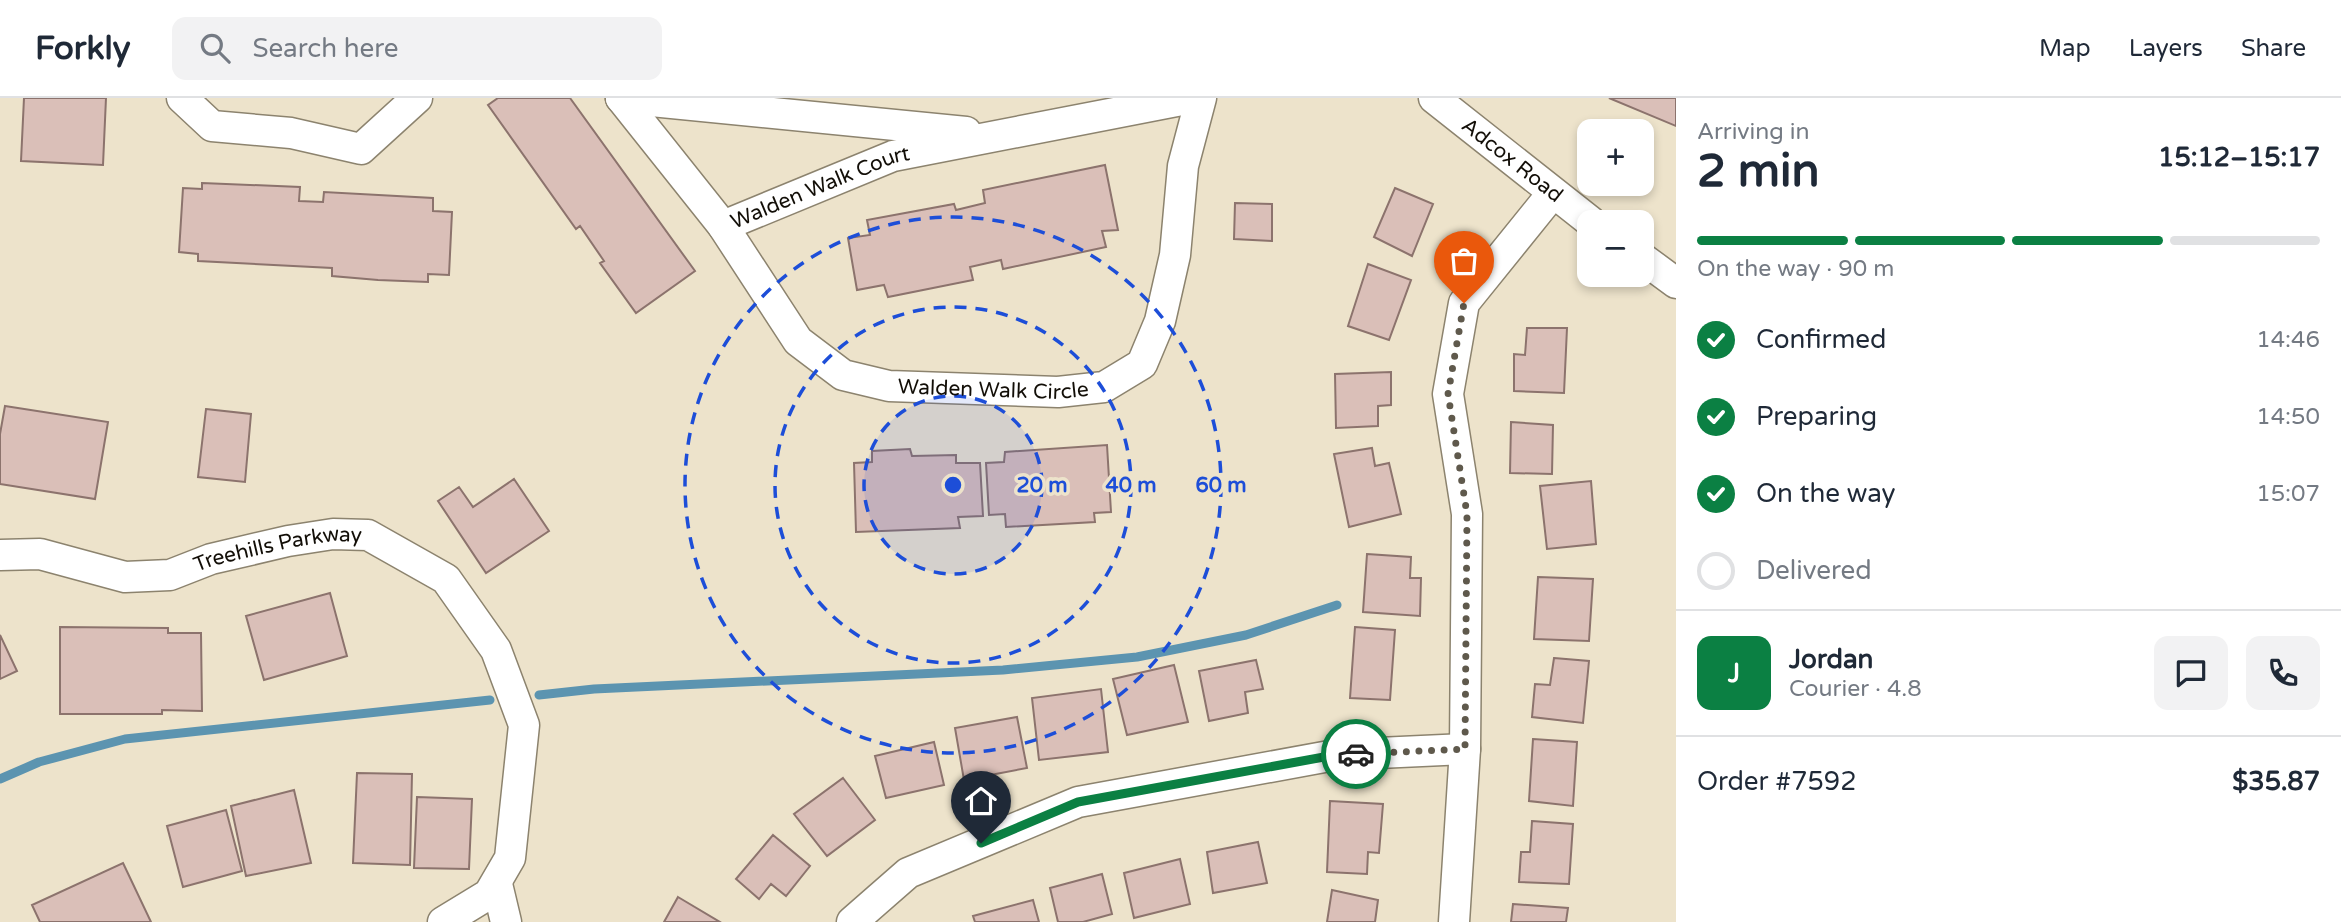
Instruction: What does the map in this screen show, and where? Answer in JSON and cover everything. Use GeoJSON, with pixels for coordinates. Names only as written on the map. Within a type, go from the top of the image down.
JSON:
{"type":"FeatureCollection","features":[{"type":"Feature","properties":{"kind":"street"},"geometry":{"type":"LineString","coordinates":[[182,98],[212,126],[291,133],[361,149],[417,98]]}},
{"type":"Feature","properties":{"kind":"street","name":"Walden Walk Court"},"geometry":{"type":"LineString","coordinates":[[621,98],[723,226],[894,156],[1192,98]]}},
{"type":"Feature","properties":{"kind":"street","name":"Walden Walk Court"},"geometry":{"type":"LineString","coordinates":[[621,98],[999,135]]}},
{"type":"Feature","properties":{"kind":"street","name":"Walden Walk Circle"},"geometry":{"type":"LineString","coordinates":[[723,226],[798,341],[843,375],[889,386],[1058,391],[1104,387],[1142,364],[1160,321],[1175,255],[1183,166],[1201,98]]}},
{"type":"Feature","properties":{"kind":"street","name":"Adcox Road"},"geometry":{"type":"LineString","coordinates":[[1434,98],[1577,212]]}},
{"type":"Feature","properties":{"kind":"street"},"geometry":{"type":"LineString","coordinates":[[1454,922],[1465,749],[1467,514],[1448,394],[1464,303],[1552,194]]}},
{"type":"Feature","properties":{"kind":"street"},"geometry":{"type":"LineString","coordinates":[[1654,267],[1676,283]]}},
{"type":"Feature","properties":{"kind":"street","name":"Treehills Parkway"},"geometry":{"type":"LineString","coordinates":[[0,555],[40,554],[125,577],[170,575],[211,559],[288,541],[333,534],[368,535],[446,579],[496,650],[524,725],[510,858],[489,894],[443,922]]}},
{"type":"Feature","properties":{"kind":"street"},"geometry":{"type":"LineString","coordinates":[[852,922],[908,873],[1078,802],[1335,755],[1465,749]]}},
{"type":"Feature","properties":{"kind":"street"},"geometry":{"type":"LineString","coordinates":[[497,884],[506,922]]}},
{"type":"Feature","properties":{"kind":"building"},"geometry":{"type":"Polygon","coordinates":[[[24,98],[106,98],[103,165],[21,161],[24,98]]]}},
{"type":"Feature","properties":{"kind":"building"},"geometry":{"type":"Polygon","coordinates":[[[498,98],[570,98],[695,271],[636,313],[600,263],[604,261],[580,226],[576,229],[488,105],[498,98]]]}},
{"type":"Feature","properties":{"kind":"building"},"geometry":{"type":"Polygon","coordinates":[[[1609,98],[1676,98],[1676,126],[1609,98]]]}},
{"type":"Feature","properties":{"kind":"building"},"geometry":{"type":"Polygon","coordinates":[[[1105,165],[1118,230],[1102,231],[1106,247],[1003,269],[1001,260],[970,267],[973,280],[888,297],[884,285],[857,290],[848,238],[870,235],[867,220],[954,204],[956,210],[985,203],[983,190],[1105,165]]]}},
{"type":"Feature","properties":{"kind":"building"},"geometry":{"type":"Polygon","coordinates":[[[202,183],[300,187],[299,201],[323,202],[324,192],[433,198],[433,211],[452,212],[449,275],[428,274],[428,282],[378,280],[332,276],[332,268],[198,261],[198,254],[179,252],[183,188],[202,189],[202,183]]]}},
{"type":"Feature","properties":{"kind":"building"},"geometry":{"type":"Polygon","coordinates":[[[1395,188],[1433,204],[1412,256],[1374,237],[1395,188]]]}},
{"type":"Feature","properties":{"kind":"building"},"geometry":{"type":"Polygon","coordinates":[[[1235,203],[1272,204],[1272,241],[1234,239],[1235,203]]]}},
{"type":"Feature","properties":{"kind":"building"},"geometry":{"type":"Polygon","coordinates":[[[1368,264],[1411,280],[1389,340],[1348,326],[1368,264]]]}},
{"type":"Feature","properties":{"kind":"building"},"geometry":{"type":"Polygon","coordinates":[[[1527,328],[1567,328],[1564,393],[1514,391],[1514,354],[1525,355],[1527,328]]]}},
{"type":"Feature","properties":{"kind":"building"},"geometry":{"type":"Polygon","coordinates":[[[1391,372],[1391,405],[1378,406],[1378,426],[1336,428],[1335,374],[1391,372]]]}},
{"type":"Feature","properties":{"kind":"building"},"geometry":{"type":"Polygon","coordinates":[[[5,406],[108,422],[95,499],[0,484],[0,434],[5,406]]]}},
{"type":"Feature","properties":{"kind":"building"},"geometry":{"type":"Polygon","coordinates":[[[206,409],[251,414],[245,482],[198,477],[206,409]]]}},
{"type":"Feature","properties":{"kind":"building"},"geometry":{"type":"Polygon","coordinates":[[[1511,422],[1553,425],[1552,474],[1510,473],[1511,422]]]}},
{"type":"Feature","properties":{"kind":"building"},"geometry":{"type":"Polygon","coordinates":[[[1107,445],[1111,512],[1094,513],[1095,522],[1006,527],[1005,514],[989,515],[986,463],[1004,462],[1005,452],[1107,445]]]}},
{"type":"Feature","properties":{"kind":"building"},"geometry":{"type":"Polygon","coordinates":[[[1372,448],[1375,466],[1389,463],[1401,514],[1349,527],[1334,454],[1372,448]]]}},
{"type":"Feature","properties":{"kind":"building"},"geometry":{"type":"Polygon","coordinates":[[[910,449],[912,456],[956,455],[956,463],[980,463],[983,516],[958,517],[960,528],[856,532],[854,463],[872,462],[872,451],[910,449]]]}},
{"type":"Feature","properties":{"kind":"building"},"geometry":{"type":"Polygon","coordinates":[[[514,479],[549,531],[486,573],[438,501],[459,487],[473,507],[514,479]]]}},
{"type":"Feature","properties":{"kind":"building"},"geometry":{"type":"Polygon","coordinates":[[[1591,481],[1596,544],[1547,549],[1540,486],[1591,481]]]}},
{"type":"Feature","properties":{"kind":"building"},"geometry":{"type":"Polygon","coordinates":[[[1367,554],[1411,557],[1410,578],[1421,578],[1420,616],[1363,612],[1367,554]]]}},
{"type":"Feature","properties":{"kind":"building"},"geometry":{"type":"Polygon","coordinates":[[[1538,577],[1593,579],[1589,641],[1534,639],[1538,577]]]}},
{"type":"Feature","properties":{"kind":"building"},"geometry":{"type":"Polygon","coordinates":[[[330,593],[347,656],[264,680],[246,616],[330,593]]]}},
{"type":"Feature","properties":{"kind":"building"},"geometry":{"type":"Polygon","coordinates":[[[60,627],[168,628],[168,633],[201,633],[202,711],[162,710],[162,714],[60,714],[60,627]]]}},
{"type":"Feature","properties":{"kind":"building"},"geometry":{"type":"Polygon","coordinates":[[[1355,627],[1395,630],[1390,700],[1350,698],[1355,627]]]}},
{"type":"Feature","properties":{"kind":"building"},"geometry":{"type":"Polygon","coordinates":[[[0,635],[17,671],[0,679],[0,635]]]}},
{"type":"Feature","properties":{"kind":"building"},"geometry":{"type":"Polygon","coordinates":[[[1554,658],[1589,661],[1583,723],[1532,717],[1535,684],[1550,685],[1554,658]]]}},
{"type":"Feature","properties":{"kind":"building"},"geometry":{"type":"Polygon","coordinates":[[[1256,660],[1263,689],[1245,692],[1248,713],[1209,721],[1199,671],[1256,660]]]}},
{"type":"Feature","properties":{"kind":"building"},"geometry":{"type":"Polygon","coordinates":[[[1174,665],[1188,722],[1127,735],[1113,679],[1174,665]]]}},
{"type":"Feature","properties":{"kind":"building"},"geometry":{"type":"Polygon","coordinates":[[[1101,689],[1108,752],[1039,760],[1032,698],[1101,689]]]}},
{"type":"Feature","properties":{"kind":"building"},"geometry":{"type":"Polygon","coordinates":[[[1017,717],[1027,768],[964,780],[955,728],[1017,717]]]}},
{"type":"Feature","properties":{"kind":"building"},"geometry":{"type":"Polygon","coordinates":[[[1533,739],[1577,742],[1573,806],[1529,801],[1533,739]]]}},
{"type":"Feature","properties":{"kind":"building"},"geometry":{"type":"Polygon","coordinates":[[[934,742],[944,785],[886,798],[875,756],[934,742]]]}},
{"type":"Feature","properties":{"kind":"building"},"geometry":{"type":"Polygon","coordinates":[[[357,773],[412,774],[410,865],[353,863],[357,773]]]}},
{"type":"Feature","properties":{"kind":"building"},"geometry":{"type":"Polygon","coordinates":[[[843,778],[875,820],[827,856],[794,814],[843,778]]]}},
{"type":"Feature","properties":{"kind":"building"},"geometry":{"type":"Polygon","coordinates":[[[294,790],[311,863],[246,876],[231,806],[294,790]]]}},
{"type":"Feature","properties":{"kind":"building"},"geometry":{"type":"Polygon","coordinates":[[[417,797],[472,799],[469,869],[414,868],[417,797]]]}},
{"type":"Feature","properties":{"kind":"building"},"geometry":{"type":"Polygon","coordinates":[[[1330,801],[1383,804],[1379,853],[1368,852],[1367,874],[1327,872],[1330,801]]]}},
{"type":"Feature","properties":{"kind":"building"},"geometry":{"type":"Polygon","coordinates":[[[226,810],[242,871],[183,887],[167,826],[226,810]]]}},
{"type":"Feature","properties":{"kind":"building"},"geometry":{"type":"Polygon","coordinates":[[[1532,821],[1573,824],[1569,884],[1519,882],[1521,852],[1530,852],[1532,821]]]}},
{"type":"Feature","properties":{"kind":"building"},"geometry":{"type":"Polygon","coordinates":[[[773,835],[810,866],[786,896],[771,884],[759,899],[736,879],[773,835]]]}},
{"type":"Feature","properties":{"kind":"building"},"geometry":{"type":"Polygon","coordinates":[[[1258,842],[1267,883],[1213,893],[1207,852],[1258,842]]]}},
{"type":"Feature","properties":{"kind":"building"},"geometry":{"type":"Polygon","coordinates":[[[1180,859],[1190,904],[1134,918],[1124,873],[1180,859]]]}},
{"type":"Feature","properties":{"kind":"building"},"geometry":{"type":"Polygon","coordinates":[[[123,863],[151,922],[40,922],[32,905],[123,863]]]}},
{"type":"Feature","properties":{"kind":"building"},"geometry":{"type":"Polygon","coordinates":[[[1102,874],[1112,914],[1083,922],[1058,922],[1050,888],[1102,874]]]}},
{"type":"Feature","properties":{"kind":"building"},"geometry":{"type":"Polygon","coordinates":[[[1332,890],[1378,900],[1375,922],[1327,922],[1332,890]]]}},
{"type":"Feature","properties":{"kind":"building"},"geometry":{"type":"Polygon","coordinates":[[[678,897],[720,922],[664,922],[678,897]]]}},
{"type":"Feature","properties":{"kind":"building"},"geometry":{"type":"Polygon","coordinates":[[[1033,900],[1039,922],[975,922],[973,916],[1033,900]]]}},
{"type":"Feature","properties":{"kind":"building"},"geometry":{"type":"Polygon","coordinates":[[[1513,904],[1568,908],[1566,922],[1511,922],[1513,904]]]}},
{"type":"Feature","properties":{"kind":"waterway"},"geometry":{"type":"LineString","coordinates":[[539,695],[594,689],[1003,670],[1137,657],[1246,635],[1337,605]]}},
{"type":"Feature","properties":{"kind":"waterway"},"geometry":{"type":"LineString","coordinates":[[0,779],[39,762],[125,739],[490,700]]}},
{"type":"Feature","properties":{"kind":"way so far"},"geometry":{"type":"LineString","coordinates":[[1356,754],[1465,749],[1467,514],[1448,394],[1464,303]]}},
{"type":"Feature","properties":{"kind":"route"},"geometry":{"type":"LineString","coordinates":[[981,843],[1078,802],[1335,755],[1356,754]]}}]}
